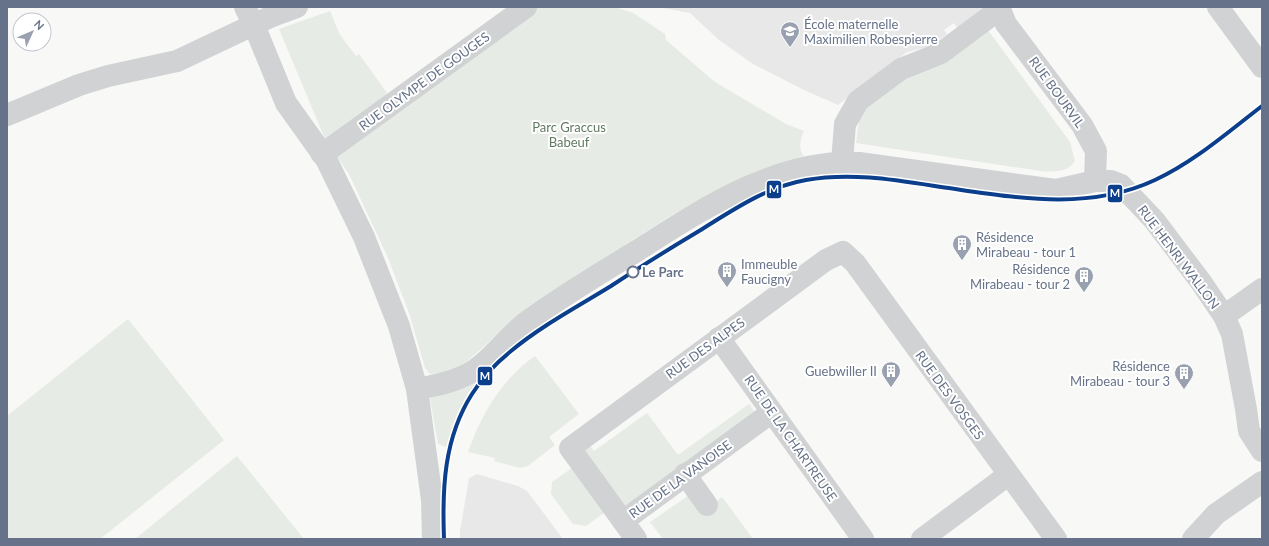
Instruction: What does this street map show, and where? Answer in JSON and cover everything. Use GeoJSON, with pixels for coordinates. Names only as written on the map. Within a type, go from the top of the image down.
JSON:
{"type":"FeatureCollection","features":[{"type":"Feature","properties":{"kind":"street"},"geometry":{"type":"LineString","coordinates":[[7,115],[108,76],[177,61],[250,16],[270,17],[297,7]]}},
{"type":"Feature","properties":{"kind":"street","name":"RUE OLYMPE DE GOUGES"},"geometry":{"type":"LineString","coordinates":[[321,153],[331,148],[526,7]]}},
{"type":"Feature","properties":{"kind":"street"},"geometry":{"type":"LineString","coordinates":[[1218,7],[1262,67]]}},
{"type":"Feature","properties":{"kind":"street"},"geometry":{"type":"LineString","coordinates":[[842,162],[845,124],[858,101],[901,70],[941,53],[999,8]]}},
{"type":"Feature","properties":{"kind":"street","name":"RUE BOURVIL"},"geometry":{"type":"LineString","coordinates":[[999,8],[1006,24],[1082,125],[1096,151],[1095,181]]}},
{"type":"Feature","properties":{"kind":"street"},"geometry":{"type":"LineString","coordinates":[[250,16],[286,103],[326,159],[364,236],[399,326],[417,389],[432,500],[433,539]]}},
{"type":"Feature","properties":{"kind":"street","name":"RUE HENRI WALLON"},"geometry":{"type":"LineString","coordinates":[[417,389],[441,385],[465,376],[483,363],[518,329],[552,304],[691,216],[747,187],[784,174],[817,165],[842,162],[859,163],[1056,190],[1095,181],[1111,181],[1121,185],[1158,226],[1202,282],[1224,316],[1232,334],[1249,431],[1262,451]]}},
{"type":"Feature","properties":{"kind":"street","name":"RUE DES ALPES"},"geometry":{"type":"LineString","coordinates":[[570,448],[826,260],[843,252]]}},
{"type":"Feature","properties":{"kind":"street","name":"RUE DES VOSGES"},"geometry":{"type":"LineString","coordinates":[[843,252],[855,263],[1056,539]]}},
{"type":"Feature","properties":{"kind":"street"},"geometry":{"type":"LineString","coordinates":[[1224,316],[1262,289]]}},
{"type":"Feature","properties":{"kind":"street","name":"RUE DE LA CHARTREUSE"},"geometry":{"type":"LineString","coordinates":[[719,338],[863,539]]}},
{"type":"Feature","properties":{"kind":"street","name":"RUE DE LA VANOISE"},"geometry":{"type":"LineString","coordinates":[[570,448],[623,521],[685,474],[772,412]]}},
{"type":"Feature","properties":{"kind":"street"},"geometry":{"type":"LineString","coordinates":[[685,474],[707,505]]}},
{"type":"Feature","properties":{"kind":"street"},"geometry":{"type":"LineString","coordinates":[[922,539],[1008,475]]}},
{"type":"Feature","properties":{"kind":"street"},"geometry":{"type":"LineString","coordinates":[[1193,539],[1216,514],[1262,482]]}},
{"type":"Feature","properties":{"kind":"street"},"geometry":{"type":"LineString","coordinates":[[623,521],[636,539]]}},
{"type":"Feature","properties":{"kind":"shaded area","name":"École maternelle Maximilien Robespierre"},"geometry":{"type":"Polygon","coordinates":[[[658,7],[985,7],[958,29],[954,23],[944,30],[947,34],[931,46],[907,52],[838,105],[804,90],[753,64],[719,40],[690,13],[658,7]]]}},
{"type":"Feature","properties":{"kind":"shaded area"},"geometry":{"type":"Polygon","coordinates":[[[477,474],[518,486],[527,491],[563,539],[460,539],[469,478],[477,474]]]}},
{"type":"Feature","properties":{"kind":"green space","name":"Parc Graccus Babeuf"},"geometry":{"type":"Polygon","coordinates":[[[533,7],[615,7],[633,13],[665,34],[666,40],[715,82],[786,124],[804,131],[800,144],[804,156],[785,162],[712,193],[672,215],[545,296],[511,322],[463,365],[455,369],[430,374],[425,368],[409,313],[388,258],[349,174],[335,154],[533,7]]]}},
{"type":"Feature","properties":{"kind":"green space"},"geometry":{"type":"Polygon","coordinates":[[[330,11],[340,35],[356,56],[359,54],[387,93],[385,95],[387,99],[325,139],[279,29],[330,11]]]}},
{"type":"Feature","properties":{"kind":"green space"},"geometry":{"type":"Polygon","coordinates":[[[988,30],[1070,142],[1075,161],[1072,165],[1059,171],[1040,171],[856,143],[859,119],[864,108],[907,76],[988,30]]]}},
{"type":"Feature","properties":{"kind":"green space"},"geometry":{"type":"Polygon","coordinates":[[[128,319],[224,440],[100,539],[7,539],[7,416],[128,319]]]}},
{"type":"Feature","properties":{"kind":"green space"},"geometry":{"type":"Polygon","coordinates":[[[535,356],[579,414],[549,437],[555,445],[528,466],[520,468],[494,461],[495,458],[468,452],[486,411],[494,398],[512,376],[535,356]]]}},
{"type":"Feature","properties":{"kind":"green space"},"geometry":{"type":"Polygon","coordinates":[[[483,375],[471,392],[462,409],[453,427],[446,447],[438,444],[430,399],[434,394],[483,375]]]}},
{"type":"Feature","properties":{"kind":"green space"},"geometry":{"type":"Polygon","coordinates":[[[749,404],[756,414],[626,506],[582,446],[587,442],[594,451],[647,413],[678,455],[749,404]]]}},
{"type":"Feature","properties":{"kind":"green space"},"geometry":{"type":"Polygon","coordinates":[[[237,456],[304,539],[135,539],[237,456]]]}},
{"type":"Feature","properties":{"kind":"green space"},"geometry":{"type":"Polygon","coordinates":[[[572,468],[604,513],[586,526],[573,524],[551,494],[552,482],[572,468]]]}},
{"type":"Feature","properties":{"kind":"green space"},"geometry":{"type":"Polygon","coordinates":[[[695,491],[707,508],[722,497],[753,539],[663,539],[650,522],[695,491]]]}},
{"type":"Feature","properties":{"kind":"transit line","name":"M"},"geometry":{"type":"LineString","coordinates":[[444,539],[443,520],[445,482],[450,446],[463,411],[480,382],[511,351],[547,325],[750,200],[791,183],[840,177],[874,178],[1022,198],[1076,199],[1103,196],[1129,190],[1169,173],[1197,156],[1262,106]]}},
{"type":"Feature","properties":{"kind":"place","name":"École maternelle Maximilien Robespierre"},"geometry":{"type":"Point","coordinates":[790,48]}},
{"type":"Feature","properties":{"kind":"place","name":"Résidence Mirabeau - tour 1"},"geometry":{"type":"Point","coordinates":[962,261]}},
{"type":"Feature","properties":{"kind":"place","name":"Le Parc"},"geometry":{"type":"Point","coordinates":[633,272]}},
{"type":"Feature","properties":{"kind":"place","name":"Immeuble Faucigny"},"geometry":{"type":"Point","coordinates":[727,288]}},
{"type":"Feature","properties":{"kind":"place","name":"Résidence Mirabeau - tour 2"},"geometry":{"type":"Point","coordinates":[1084,293]}},
{"type":"Feature","properties":{"kind":"place","name":"Guebwiller II"},"geometry":{"type":"Point","coordinates":[891,388]}},
{"type":"Feature","properties":{"kind":"place","name":"Résidence Mirabeau - tour 3"},"geometry":{"type":"Point","coordinates":[1184,390]}}]}
